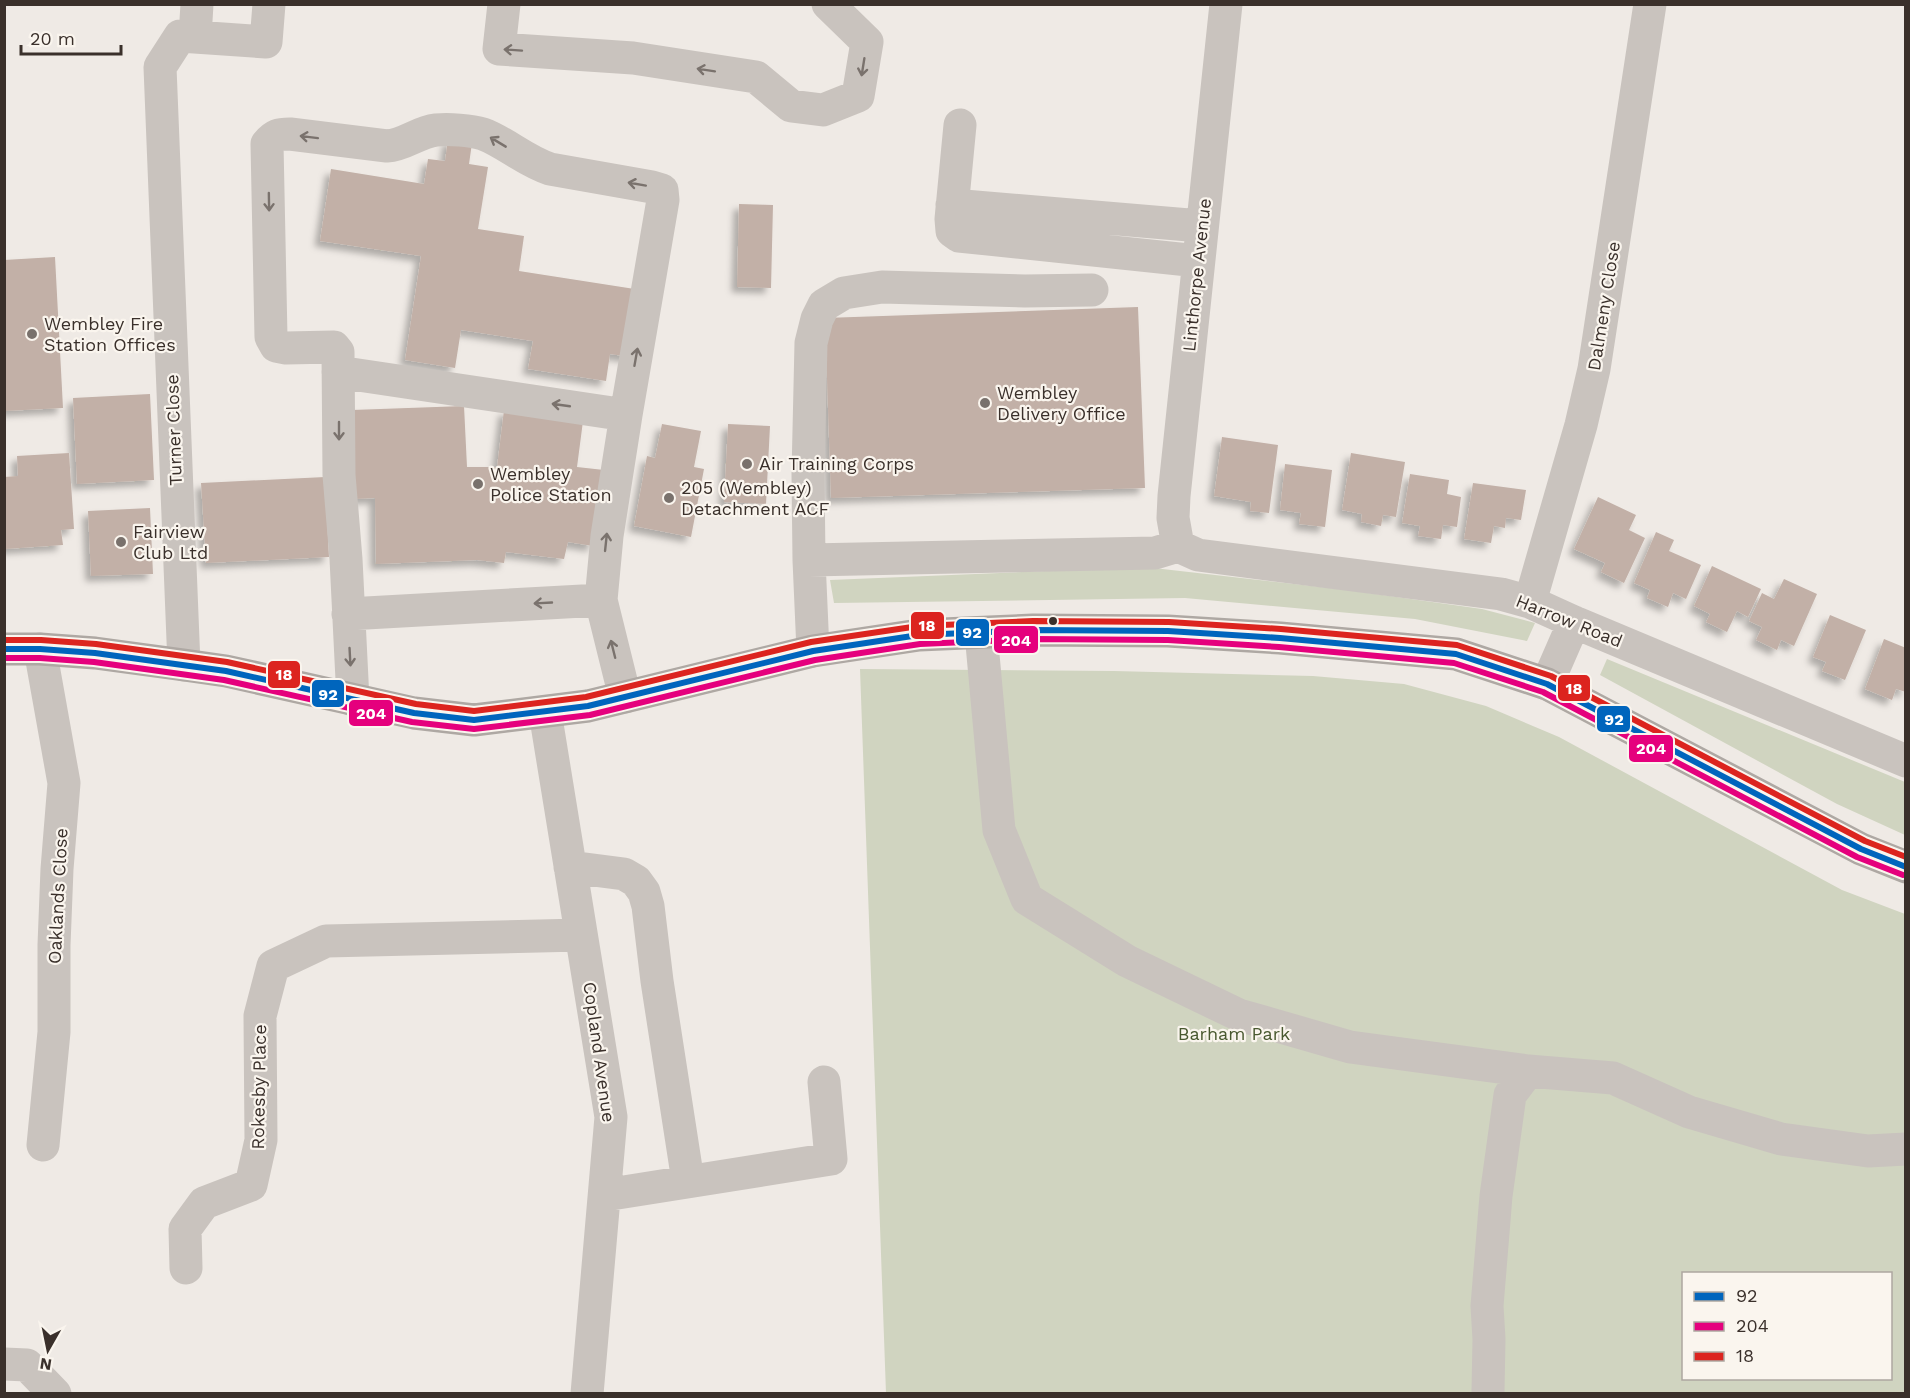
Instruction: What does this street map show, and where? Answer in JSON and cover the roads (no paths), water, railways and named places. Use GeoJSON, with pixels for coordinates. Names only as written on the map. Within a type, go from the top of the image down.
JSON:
{"type":"FeatureCollection","features":[{"type":"Feature","properties":{"kind":"main road"},"geometry":{"type":"LineString","coordinates":[[4,649],[40,648],[184,664],[225,671],[414,714],[474,720],[588,706],[813,651],[919,635],[1033,630],[1168,631],[1304,640],[1456,654],[1547,684],[1861,849],[1905,867]]}},
{"type":"Feature","properties":{"kind":"street"},"geometry":{"type":"LineString","coordinates":[[197,4],[195,37],[266,42],[268,4]]}},
{"type":"Feature","properties":{"kind":"street"},"geometry":{"type":"LineString","coordinates":[[504,4],[499,49],[633,58],[756,77],[791,106],[823,110],[858,96],[867,42],[828,4]]}},
{"type":"Feature","properties":{"kind":"street","name":"Linthorpe Avenue"},"geometry":{"type":"LineString","coordinates":[[1178,546],[1173,518],[1174,496],[1226,4]]}},
{"type":"Feature","properties":{"kind":"street","name":"Dalmeny Close"},"geometry":{"type":"LineString","coordinates":[[1530,602],[1581,425],[1594,369],[1650,4]]}},
{"type":"Feature","properties":{"kind":"street","name":"Turner Close"},"geometry":{"type":"LineString","coordinates":[[184,664],[160,67],[180,36],[195,37]]}},
{"type":"Feature","properties":{"kind":"street"},"geometry":{"type":"LineString","coordinates":[[960,125],[952,205],[952,231],[959,237],[1198,261]]}},
{"type":"Feature","properties":{"kind":"street"},"geometry":{"type":"LineString","coordinates":[[353,700],[339,475],[338,352],[334,347],[286,348],[276,346],[271,337],[267,144],[272,137],[280,134],[387,146],[397,146],[428,131],[481,134],[536,165],[662,190],[663,200],[606,536],[601,600],[625,697]]}},
{"type":"Feature","properties":{"kind":"street"},"geometry":{"type":"LineString","coordinates":[[952,205],[1201,226]]}},
{"type":"Feature","properties":{"kind":"street"},"geometry":{"type":"LineString","coordinates":[[813,651],[808,474],[811,343],[817,319],[824,305],[844,293],[882,288],[1092,290]]}},
{"type":"Feature","properties":{"kind":"street"},"geometry":{"type":"LineString","coordinates":[[338,372],[626,415]]}},
{"type":"Feature","properties":{"kind":"street"},"geometry":{"type":"LineString","coordinates":[[809,560],[1155,553],[1178,546]]}},
{"type":"Feature","properties":{"kind":"street","name":"Harrow Road"},"geometry":{"type":"LineString","coordinates":[[1178,546],[1198,555],[1501,594],[1530,602],[1905,761]]}},
{"type":"Feature","properties":{"kind":"street"},"geometry":{"type":"LineString","coordinates":[[348,614],[601,600]]}},
{"type":"Feature","properties":{"kind":"street"},"geometry":{"type":"LineString","coordinates":[[1547,684],[1574,622]]}},
{"type":"Feature","properties":{"kind":"street"},"geometry":{"type":"LineString","coordinates":[[981,633],[999,830],[1027,898],[1127,961],[1239,1015],[1350,1047],[1528,1071],[1613,1078],[1689,1112],[1781,1139],[1868,1151],[1905,1149]]}},
{"type":"Feature","properties":{"kind":"street","name":"Oaklands Close"},"geometry":{"type":"LineString","coordinates":[[40,648],[64,783],[57,869],[54,1032],[43,1145]]}},
{"type":"Feature","properties":{"kind":"street","name":"Copland Avenue"},"geometry":{"type":"LineString","coordinates":[[544,712],[611,1117],[587,1394]]}},
{"type":"Feature","properties":{"kind":"street"},"geometry":{"type":"LineString","coordinates":[[570,867],[624,874],[636,881],[644,892],[648,906],[657,981],[688,1181]]}},
{"type":"Feature","properties":{"kind":"street","name":"Rokesby Place"},"geometry":{"type":"LineString","coordinates":[[186,1268],[185,1229],[204,1203],[251,1185],[261,1140],[260,1016],[273,966],[326,941],[581,935]]}},
{"type":"Feature","properties":{"kind":"street"},"geometry":{"type":"LineString","coordinates":[[1488,1392],[1487,1306],[1496,1196],[1510,1095],[1528,1071]]}},
{"type":"Feature","properties":{"kind":"street"},"geometry":{"type":"LineString","coordinates":[[605,1195],[831,1159],[824,1082]]}},
{"type":"Feature","properties":{"kind":"street"},"geometry":{"type":"LineString","coordinates":[[4,1364],[27,1365],[55,1394]]}},
{"type":"Feature","properties":{"kind":"place","name":"Wembley Fire Station Offices"},"geometry":{"type":"Point","coordinates":[32,334]}},
{"type":"Feature","properties":{"kind":"place","name":"Wembley Delivery Office"},"geometry":{"type":"Point","coordinates":[985,403]}},
{"type":"Feature","properties":{"kind":"place","name":"Air Training Corps"},"geometry":{"type":"Point","coordinates":[747,464]}},
{"type":"Feature","properties":{"kind":"place","name":"Wembley Police Station"},"geometry":{"type":"Point","coordinates":[478,484]}},
{"type":"Feature","properties":{"kind":"place","name":"205 (Wembley) Detachment ACF"},"geometry":{"type":"Point","coordinates":[669,498]}},
{"type":"Feature","properties":{"kind":"place","name":"Fairview Club Ltd"},"geometry":{"type":"Point","coordinates":[121,542]}},
{"type":"Feature","properties":{"kind":"park label","name":"Barham Park"},"geometry":{"type":"Point","coordinates":[1234,1034]}}]}
